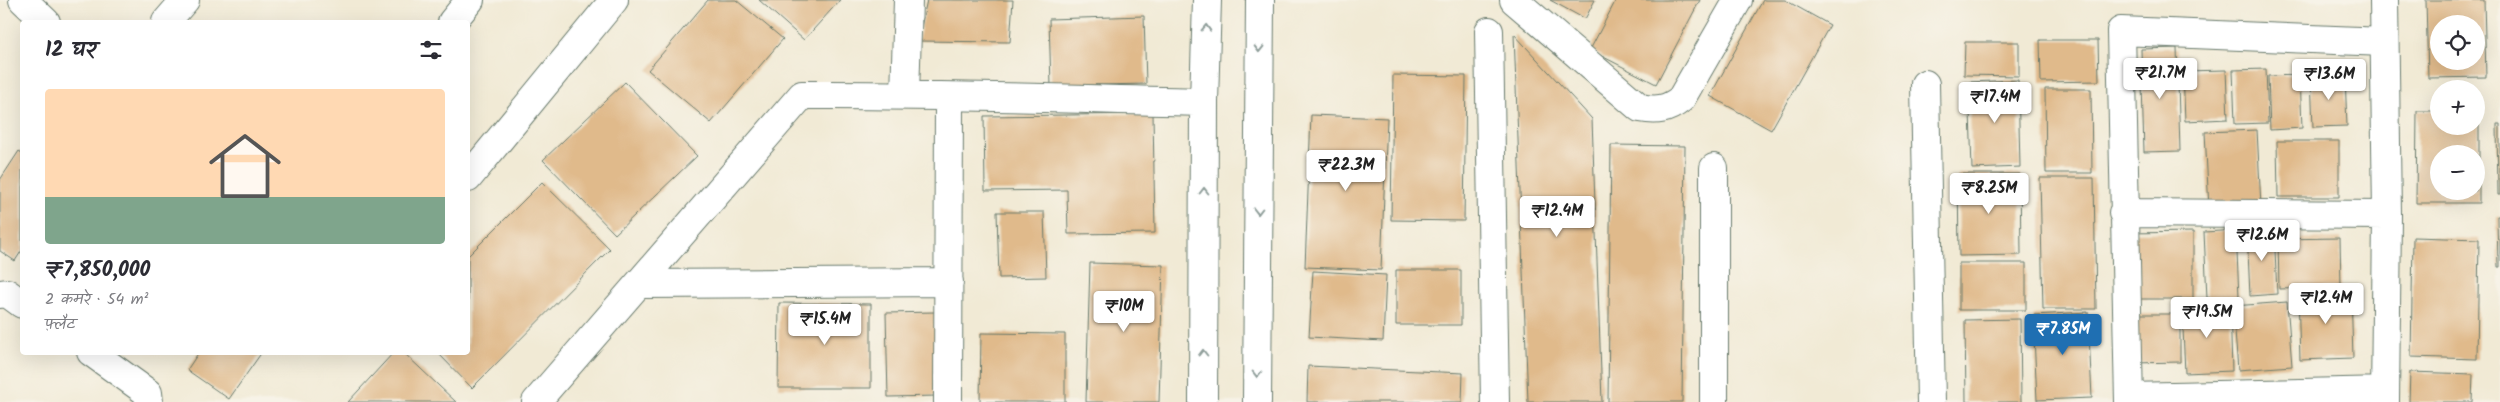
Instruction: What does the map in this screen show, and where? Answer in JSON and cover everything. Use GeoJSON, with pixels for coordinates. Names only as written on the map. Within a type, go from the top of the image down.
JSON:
{"type":"FeatureCollection","features":[{"type":"Feature","properties":{"kind":"street"},"geometry":{"type":"LineString","coordinates":[[168,20],[185,0]]}},
{"type":"Feature","properties":{"kind":"street"},"geometry":{"type":"LineString","coordinates":[[454,20],[470,0]]}},
{"type":"Feature","properties":{"kind":"street"},"geometry":{"type":"LineString","coordinates":[[470,176],[614,0]]}},
{"type":"Feature","properties":{"kind":"street"},"geometry":{"type":"LineString","coordinates":[[905,94],[908,0]]}},
{"type":"Feature","properties":{"kind":"street"},"geometry":{"type":"LineString","coordinates":[[1203,402],[1204,102],[1207,0]]}},
{"type":"Feature","properties":{"kind":"street"},"geometry":{"type":"LineString","coordinates":[[1257,402],[1260,0]]}},
{"type":"Feature","properties":{"kind":"street"},"geometry":{"type":"LineString","coordinates":[[1514,0],[1640,108],[1654,110],[1670,108],[1681,100],[1738,0]]}},
{"type":"Feature","properties":{"kind":"street"},"geometry":{"type":"LineString","coordinates":[[2384,0],[2387,215],[2385,397],[2128,400],[2121,31],[2384,42]]}},
{"type":"Feature","properties":{"kind":"street"},"geometry":{"type":"LineString","coordinates":[[1488,31],[1494,402]]}},
{"type":"Feature","properties":{"kind":"street"},"geometry":{"type":"LineString","coordinates":[[1925,84],[1931,402]]}},
{"type":"Feature","properties":{"kind":"street"},"geometry":{"type":"LineString","coordinates":[[536,402],[802,95],[905,94],[949,97],[1204,102]]}},
{"type":"Feature","properties":{"kind":"street"},"geometry":{"type":"LineString","coordinates":[[948,402],[949,97]]}},
{"type":"Feature","properties":{"kind":"street"},"geometry":{"type":"LineString","coordinates":[[1714,168],[1714,402]]}},
{"type":"Feature","properties":{"kind":"street"},"geometry":{"type":"LineString","coordinates":[[2123,213],[2387,215]]}},
{"type":"Feature","properties":{"kind":"street"},"geometry":{"type":"LineString","coordinates":[[639,284],[949,282]]}},
{"type":"Feature","properties":{"kind":"street"},"geometry":{"type":"LineString","coordinates":[[0,294],[7,293],[20,303]]}},
{"type":"Feature","properties":{"kind":"street"},"geometry":{"type":"LineString","coordinates":[[95,355],[148,393],[149,402]]}},
{"type":"Feature","properties":{"kind":"building"},"geometry":{"type":"Polygon","coordinates":[[[708,0],[736,0],[783,39],[711,123],[648,70],[708,0]]]}},
{"type":"Feature","properties":{"kind":"building"},"geometry":{"type":"Polygon","coordinates":[[[759,0],[840,0],[804,40],[759,0]]]}},
{"type":"Feature","properties":{"kind":"building"},"geometry":{"type":"Polygon","coordinates":[[[927,0],[1013,0],[1010,42],[918,41],[927,0]]]}},
{"type":"Feature","properties":{"kind":"building"},"geometry":{"type":"Polygon","coordinates":[[[1550,0],[1595,0],[1585,19],[1550,0]]]}},
{"type":"Feature","properties":{"kind":"building"},"geometry":{"type":"Polygon","coordinates":[[[1616,0],[1700,0],[1656,84],[1590,50],[1616,0]]]}},
{"type":"Feature","properties":{"kind":"building"},"geometry":{"type":"Polygon","coordinates":[[[1763,0],[1785,0],[1830,25],[1771,130],[1710,96],[1763,0]]]}},
{"type":"Feature","properties":{"kind":"building"},"geometry":{"type":"Polygon","coordinates":[[[2426,0],[2484,0],[2484,15],[2430,15],[2430,70],[2485,70],[2485,38],[2486,77],[2428,78],[2426,0]]]}},
{"type":"Feature","properties":{"kind":"building"},"geometry":{"type":"Polygon","coordinates":[[[1144,16],[1146,84],[1051,86],[1049,19],[1144,16]]]}},
{"type":"Feature","properties":{"kind":"building"},"geometry":{"type":"Polygon","coordinates":[[[1514,34],[1592,119],[1602,402],[1528,402],[1514,34]]]}},
{"type":"Feature","properties":{"kind":"building"},"geometry":{"type":"Polygon","coordinates":[[[2040,40],[2098,40],[2099,81],[2041,82],[2040,40]]]}},
{"type":"Feature","properties":{"kind":"building"},"geometry":{"type":"Polygon","coordinates":[[[1965,42],[2019,42],[2019,76],[1964,75],[1965,42]]]}},
{"type":"Feature","properties":{"kind":"building"},"geometry":{"type":"Polygon","coordinates":[[[2177,48],[2180,151],[2144,152],[2141,49],[2177,48]]]}},
{"type":"Feature","properties":{"kind":"building"},"geometry":{"type":"Polygon","coordinates":[[[2266,69],[2268,123],[2235,124],[2233,70],[2266,69]]]}},
{"type":"Feature","properties":{"kind":"building"},"geometry":{"type":"Polygon","coordinates":[[[2226,70],[2228,119],[2185,121],[2183,71],[2226,70]]]}},
{"type":"Feature","properties":{"kind":"building"},"geometry":{"type":"Polygon","coordinates":[[[1393,75],[1466,76],[1464,221],[1391,220],[1393,75]]]}},
{"type":"Feature","properties":{"kind":"building"},"geometry":{"type":"Polygon","coordinates":[[[2300,75],[2302,128],[2270,130],[2268,76],[2300,75]]]}},
{"type":"Feature","properties":{"kind":"building"},"geometry":{"type":"Polygon","coordinates":[[[2345,75],[2347,126],[2313,127],[2311,77],[2345,75]]]}},
{"type":"Feature","properties":{"kind":"building"},"geometry":{"type":"Polygon","coordinates":[[[2018,80],[2020,167],[1972,169],[1969,82],[2018,80]]]}},
{"type":"Feature","properties":{"kind":"building"},"geometry":{"type":"Polygon","coordinates":[[[625,82],[697,156],[615,234],[543,160],[625,82]]]}},
{"type":"Feature","properties":{"kind":"building"},"geometry":{"type":"Polygon","coordinates":[[[2045,89],[2091,89],[2092,173],[2046,173],[2045,89]]]}},
{"type":"Feature","properties":{"kind":"building"},"geometry":{"type":"Polygon","coordinates":[[[2417,111],[2430,111],[2430,135],[2479,135],[2479,145],[2430,145],[2430,200],[2479,200],[2479,203],[2416,203],[2417,111]]]}},
{"type":"Feature","properties":{"kind":"building"},"geometry":{"type":"Polygon","coordinates":[[[1153,114],[1155,233],[1068,234],[1067,190],[985,191],[984,116],[1153,114]]]}},
{"type":"Feature","properties":{"kind":"building"},"geometry":{"type":"Polygon","coordinates":[[[1311,115],[1387,118],[1381,270],[1305,267],[1311,115]]]}},
{"type":"Feature","properties":{"kind":"building"},"geometry":{"type":"Polygon","coordinates":[[[2497,124],[2500,124],[2500,195],[2498,195],[2497,124]]]}},
{"type":"Feature","properties":{"kind":"building"},"geometry":{"type":"Polygon","coordinates":[[[2257,130],[2261,206],[2209,209],[2205,132],[2257,130]]]}},
{"type":"Feature","properties":{"kind":"building"},"geometry":{"type":"Polygon","coordinates":[[[2277,141],[2339,141],[2339,197],[2278,197],[2277,141]]]}},
{"type":"Feature","properties":{"kind":"building"},"geometry":{"type":"Polygon","coordinates":[[[1611,145],[1685,146],[1682,402],[1608,402],[1611,145]]]}},
{"type":"Feature","properties":{"kind":"building"},"geometry":{"type":"Polygon","coordinates":[[[20,152],[20,253],[15,261],[0,251],[0,180],[20,152]]]}},
{"type":"Feature","properties":{"kind":"building"},"geometry":{"type":"Polygon","coordinates":[[[1958,174],[2020,174],[2021,255],[1959,256],[1958,174]]]}},
{"type":"Feature","properties":{"kind":"building"},"geometry":{"type":"Polygon","coordinates":[[[2040,178],[2094,178],[2096,309],[2043,309],[2040,178]]]}},
{"type":"Feature","properties":{"kind":"building"},"geometry":{"type":"Polygon","coordinates":[[[542,182],[610,249],[472,388],[440,355],[470,355],[470,254],[542,182]]]}},
{"type":"Feature","properties":{"kind":"building"},"geometry":{"type":"Polygon","coordinates":[[[997,212],[1044,212],[1046,277],[999,278],[997,212]]]}},
{"type":"Feature","properties":{"kind":"building"},"geometry":{"type":"Polygon","coordinates":[[[2497,216],[2500,216],[2500,267],[2498,267],[2497,216]]]}},
{"type":"Feature","properties":{"kind":"building"},"geometry":{"type":"Polygon","coordinates":[[[2274,228],[2277,294],[2250,296],[2247,229],[2274,228]]]}},
{"type":"Feature","properties":{"kind":"building"},"geometry":{"type":"Polygon","coordinates":[[[2236,230],[2239,297],[2207,298],[2204,232],[2236,230]]]}},
{"type":"Feature","properties":{"kind":"building"},"geometry":{"type":"Polygon","coordinates":[[[2193,232],[2193,299],[2131,299],[2130,233],[2193,232]]]}},
{"type":"Feature","properties":{"kind":"building"},"geometry":{"type":"Polygon","coordinates":[[[2413,237],[2479,239],[2477,359],[2411,357],[2413,237]]]}},
{"type":"Feature","properties":{"kind":"building"},"geometry":{"type":"Polygon","coordinates":[[[2340,238],[2341,287],[2279,289],[2278,239],[2340,238]]]}},
{"type":"Feature","properties":{"kind":"building"},"geometry":{"type":"Polygon","coordinates":[[[1090,263],[1163,265],[1159,402],[1086,402],[1090,263]]]}},
{"type":"Feature","properties":{"kind":"building"},"geometry":{"type":"Polygon","coordinates":[[[1959,263],[2026,263],[2026,310],[1959,310],[1959,263]]]}},
{"type":"Feature","properties":{"kind":"building"},"geometry":{"type":"Polygon","coordinates":[[[1396,270],[1461,270],[1461,325],[1396,325],[1396,270]]]}},
{"type":"Feature","properties":{"kind":"building"},"geometry":{"type":"Polygon","coordinates":[[[1313,271],[1386,275],[1383,341],[1309,337],[1313,271]]]}},
{"type":"Feature","properties":{"kind":"building"},"geometry":{"type":"Polygon","coordinates":[[[2351,290],[2353,358],[2300,360],[2298,292],[2351,290]]]}},
{"type":"Feature","properties":{"kind":"building"},"geometry":{"type":"Polygon","coordinates":[[[2287,302],[2292,366],[2238,370],[2233,306],[2287,302]]]}},
{"type":"Feature","properties":{"kind":"building"},"geometry":{"type":"Polygon","coordinates":[[[779,303],[871,304],[871,388],[778,388],[779,303]]]}},
{"type":"Feature","properties":{"kind":"building"},"geometry":{"type":"Polygon","coordinates":[[[2230,305],[2232,371],[2185,373],[2182,307],[2230,305]]]}},
{"type":"Feature","properties":{"kind":"building"},"geometry":{"type":"Polygon","coordinates":[[[935,312],[937,396],[888,397],[886,313],[935,312]]]}},
{"type":"Feature","properties":{"kind":"building"},"geometry":{"type":"Polygon","coordinates":[[[2088,312],[2092,398],[2037,400],[2033,315],[2088,312]]]}},
{"type":"Feature","properties":{"kind":"building"},"geometry":{"type":"Polygon","coordinates":[[[2134,314],[2180,314],[2180,362],[2134,363],[2134,314]]]}},
{"type":"Feature","properties":{"kind":"building"},"geometry":{"type":"Polygon","coordinates":[[[2020,319],[2021,402],[1966,402],[1965,320],[2020,319]]]}},
{"type":"Feature","properties":{"kind":"building"},"geometry":{"type":"Polygon","coordinates":[[[981,333],[1065,334],[1065,402],[980,402],[981,333]]]}},
{"type":"Feature","properties":{"kind":"building"},"geometry":{"type":"Polygon","coordinates":[[[197,355],[260,355],[229,399],[187,370],[197,355]]]}},
{"type":"Feature","properties":{"kind":"building"},"geometry":{"type":"Polygon","coordinates":[[[391,355],[406,355],[456,402],[348,402],[391,355]]]}},
{"type":"Feature","properties":{"kind":"building"},"geometry":{"type":"Polygon","coordinates":[[[1308,366],[1463,373],[1462,402],[1307,402],[1308,366]]]}},
{"type":"Feature","properties":{"kind":"building"},"geometry":{"type":"Polygon","coordinates":[[[2410,372],[2473,374],[2472,402],[2409,402],[2410,372]]]}}]}
